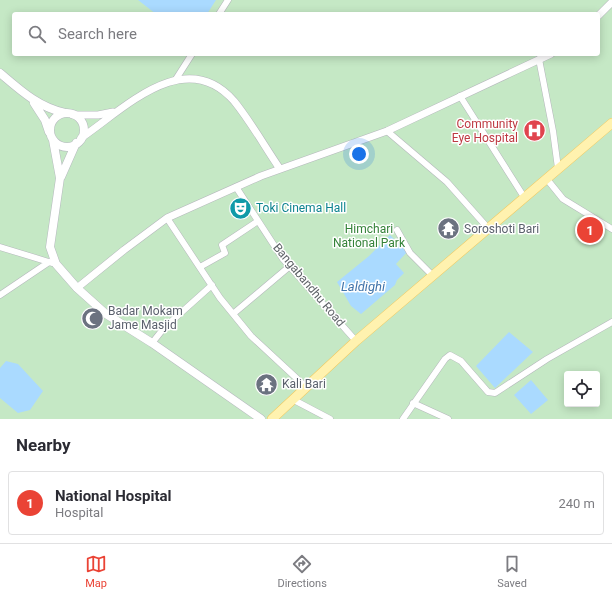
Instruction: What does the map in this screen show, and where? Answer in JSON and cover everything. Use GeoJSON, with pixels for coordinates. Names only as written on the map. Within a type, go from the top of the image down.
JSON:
{"type":"FeatureCollection","features":[{"type":"Feature","properties":{"kind":"main road"},"geometry":{"type":"LineString","coordinates":[[0,73],[31,99],[53,110],[70,114],[81,122],[83,133],[60,178],[50,247],[53,263],[77,288],[106,314],[152,343],[261,419]]}},
{"type":"Feature","properties":{"kind":"main road"},"geometry":{"type":"LineString","coordinates":[[31,99],[45,120],[52,137],[62,146],[72,146],[79,141]]}},
{"type":"Feature","properties":{"kind":"main road"},"geometry":{"type":"LineString","coordinates":[[60,178],[50,129],[57,116],[70,114]]}},
{"type":"Feature","properties":{"kind":"main road"},"geometry":{"type":"LineString","coordinates":[[272,419],[305,386],[356,341],[488,227],[612,123]]}},
{"type":"Feature","properties":{"kind":"street"},"geometry":{"type":"LineString","coordinates":[[220,12],[228,0]]}},
{"type":"Feature","properties":{"kind":"street"},"geometry":{"type":"LineString","coordinates":[[600,14],[612,2]]}},
{"type":"Feature","properties":{"kind":"street"},"geometry":{"type":"LineString","coordinates":[[176,79],[191,56]]}},
{"type":"Feature","properties":{"kind":"street"},"geometry":{"type":"LineString","coordinates":[[77,288],[124,250],[168,218],[280,169],[387,131],[546,56]]}},
{"type":"Feature","properties":{"kind":"street"},"geometry":{"type":"LineString","coordinates":[[539,59],[553,131],[558,168]]}},
{"type":"Feature","properties":{"kind":"street"},"geometry":{"type":"LineString","coordinates":[[79,141],[117,111],[156,87],[176,79],[187,78],[204,82],[234,101],[280,169]]}},
{"type":"Feature","properties":{"kind":"street"},"geometry":{"type":"LineString","coordinates":[[460,96],[524,197]]}},
{"type":"Feature","properties":{"kind":"street"},"geometry":{"type":"LineString","coordinates":[[70,114],[98,115],[117,111]]}},
{"type":"Feature","properties":{"kind":"street"},"geometry":{"type":"LineString","coordinates":[[387,131],[447,182],[488,227]]}},
{"type":"Feature","properties":{"kind":"street"},"geometry":{"type":"LineString","coordinates":[[546,178],[564,199],[612,229]]}},
{"type":"Feature","properties":{"kind":"street","name":"Bangabandhu Road"},"geometry":{"type":"LineString","coordinates":[[236,187],[290,266],[356,341]]}},
{"type":"Feature","properties":{"kind":"street"},"geometry":{"type":"LineString","coordinates":[[168,218],[233,314],[251,336],[305,386]]}},
{"type":"Feature","properties":{"kind":"street"},"geometry":{"type":"LineString","coordinates":[[200,267],[225,253],[222,245],[258,221]]}},
{"type":"Feature","properties":{"kind":"street"},"geometry":{"type":"LineString","coordinates":[[397,230],[410,253],[432,275]]}},
{"type":"Feature","properties":{"kind":"street"},"geometry":{"type":"LineString","coordinates":[[0,247],[53,263]]}},
{"type":"Feature","properties":{"kind":"street"},"geometry":{"type":"LineString","coordinates":[[0,295],[53,263]]}},
{"type":"Feature","properties":{"kind":"street"},"geometry":{"type":"LineString","coordinates":[[233,314],[290,266]]}},
{"type":"Feature","properties":{"kind":"street"},"geometry":{"type":"LineString","coordinates":[[152,343],[179,313],[212,285]]}},
{"type":"Feature","properties":{"kind":"street"},"geometry":{"type":"LineString","coordinates":[[403,419],[445,359],[450,355],[461,361],[488,392],[495,393],[547,359],[612,322]]}},
{"type":"Feature","properties":{"kind":"street"},"geometry":{"type":"LineString","coordinates":[[292,399],[330,419]]}},
{"type":"Feature","properties":{"kind":"street"},"geometry":{"type":"LineString","coordinates":[[413,403],[448,419]]}},
{"type":"Feature","properties":{"kind":"green space","name":"Himchari National Park"},"geometry":{"type":"Polygon","coordinates":[[[0,0],[612,0],[612,419],[0,419],[0,0]]]}},
{"type":"Feature","properties":{"kind":"water"},"geometry":{"type":"Polygon","coordinates":[[[138,0],[216,0],[208,12],[153,12],[138,0]]]}},
{"type":"Feature","properties":{"kind":"water","name":"Laldighi"},"geometry":{"type":"Polygon","coordinates":[[[390,235],[407,252],[396,264],[404,273],[397,280],[395,285],[361,314],[351,306],[337,282],[369,256],[390,235]]]}},
{"type":"Feature","properties":{"kind":"water"},"geometry":{"type":"Polygon","coordinates":[[[509,332],[533,352],[495,388],[476,366],[509,332]]]}},
{"type":"Feature","properties":{"kind":"water"},"geometry":{"type":"Polygon","coordinates":[[[6,361],[18,364],[43,391],[30,410],[18,413],[0,398],[0,368],[6,361]]]}},
{"type":"Feature","properties":{"kind":"water"},"geometry":{"type":"Polygon","coordinates":[[[531,380],[548,400],[531,414],[514,395],[531,380]]]}},
{"type":"Feature","properties":{"kind":"place","name":"Community Eye Hospital"},"geometry":{"type":"Point","coordinates":[534,131]}},
{"type":"Feature","properties":{"kind":"place","name":"Toki Cinema Hall"},"geometry":{"type":"Point","coordinates":[241,208]}},
{"type":"Feature","properties":{"kind":"place","name":"Soroshoti Bari"},"geometry":{"type":"Point","coordinates":[448,229]}},
{"type":"Feature","properties":{"kind":"place","name":"National Hospital"},"geometry":{"type":"Point","coordinates":[590,230]}},
{"type":"Feature","properties":{"kind":"place","name":"Badar Mokam Jame Masjid"},"geometry":{"type":"Point","coordinates":[92,318]}},
{"type":"Feature","properties":{"kind":"place","name":"Kali Bari"},"geometry":{"type":"Point","coordinates":[266,384]}}]}
